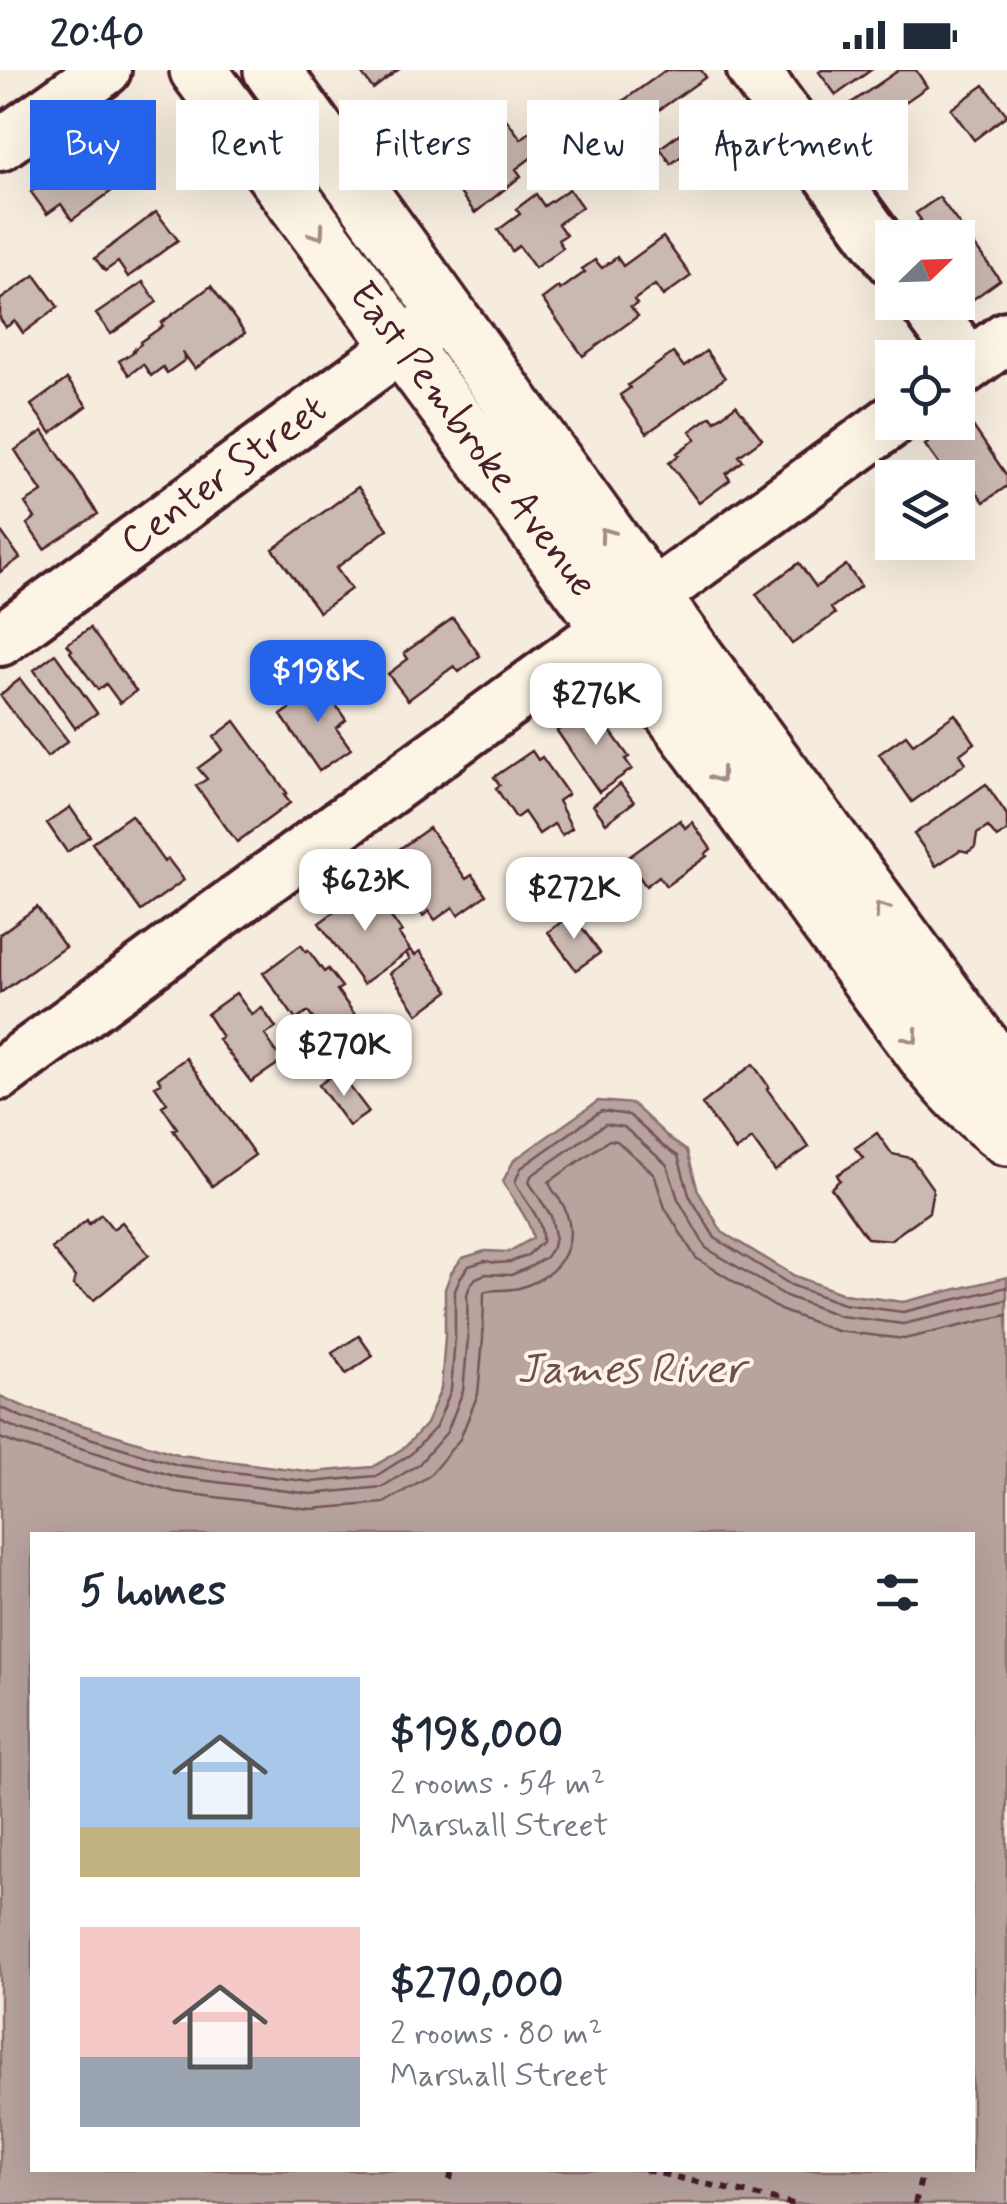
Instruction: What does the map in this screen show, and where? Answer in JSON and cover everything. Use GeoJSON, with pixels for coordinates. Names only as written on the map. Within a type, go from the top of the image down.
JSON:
{"type":"FeatureCollection","features":[{"type":"Feature","properties":{"kind":"main road","name":"East Pembroke Avenue"},"geometry":{"type":"LineString","coordinates":[[198,70],[402,346],[631,612],[994,1080],[982,1118],[1007,1137]]}},
{"type":"Feature","properties":{"kind":"main road","name":"East Pembroke Avenue"},"geometry":{"type":"LineString","coordinates":[[272,70],[447,312],[631,612]]}},
{"type":"Feature","properties":{"kind":"street"},"geometry":{"type":"LineString","coordinates":[[0,145],[105,70]]}},
{"type":"Feature","properties":{"kind":"street"},"geometry":{"type":"LineString","coordinates":[[753,70],[875,237]]}},
{"type":"Feature","properties":{"kind":"street","name":"Center Street"},"geometry":{"type":"LineString","coordinates":[[0,640],[447,312]]}},
{"type":"Feature","properties":{"kind":"street"},"geometry":{"type":"LineString","coordinates":[[941,320],[978,358]]}},
{"type":"Feature","properties":{"kind":"street"},"geometry":{"type":"LineString","coordinates":[[0,1074],[875,433]]}},
{"type":"Feature","properties":{"kind":"path"},"geometry":{"type":"LineString","coordinates":[[450,2180],[452,2172]]}},
{"type":"Feature","properties":{"kind":"path"},"geometry":{"type":"LineString","coordinates":[[654,2172],[794,2204]]}},
{"type":"Feature","properties":{"kind":"path"},"geometry":{"type":"LineString","coordinates":[[915,2204],[922,2172]]}},
{"type":"Feature","properties":{"kind":"water","name":"James River"},"geometry":{"type":"Polygon","coordinates":[[[598,1101],[633,1104],[687,1151],[698,1191],[722,1232],[795,1276],[844,1294],[903,1302],[1007,1277],[1007,2204],[0,2204],[0,1396],[180,1455],[313,1472],[373,1467],[405,1447],[426,1424],[441,1389],[445,1289],[451,1273],[462,1258],[485,1251],[508,1252],[533,1238],[503,1181],[514,1160],[598,1101]]]}},
{"type":"Feature","properties":{"kind":"building"},"geometry":{"type":"Polygon","coordinates":[[[359,70],[398,70],[373,89],[359,70]]]}},
{"type":"Feature","properties":{"kind":"building"},"geometry":{"type":"Polygon","coordinates":[[[666,70],[701,70],[706,77],[659,110],[659,100],[624,100],[666,70]]]}},
{"type":"Feature","properties":{"kind":"building"},"geometry":{"type":"Polygon","coordinates":[[[871,70],[836,95],[819,72],[871,70]]]}},
{"type":"Feature","properties":{"kind":"building"},"geometry":{"type":"Polygon","coordinates":[[[899,70],[916,70],[927,87],[908,100],[856,100],[899,70]]]}},
{"type":"Feature","properties":{"kind":"building"},"geometry":{"type":"Polygon","coordinates":[[[984,85],[1007,115],[974,140],[951,109],[984,85]]]}},
{"type":"Feature","properties":{"kind":"building"},"geometry":{"type":"Polygon","coordinates":[[[507,120],[521,139],[527,134],[527,161],[516,169],[521,176],[507,187],[507,120]]]}},
{"type":"Feature","properties":{"kind":"building"},"geometry":{"type":"Polygon","coordinates":[[[679,134],[679,158],[671,164],[660,148],[679,134]]]}},
{"type":"Feature","properties":{"kind":"building"},"geometry":{"type":"Polygon","coordinates":[[[113,190],[72,220],[61,204],[47,214],[31,192],[113,190]]]}},
{"type":"Feature","properties":{"kind":"building"},"geometry":{"type":"Polygon","coordinates":[[[458,190],[504,190],[475,213],[458,190]]]}},
{"type":"Feature","properties":{"kind":"building"},"geometry":{"type":"Polygon","coordinates":[[[570,190],[582,207],[558,224],[566,235],[558,240],[563,248],[535,268],[519,246],[512,251],[498,230],[520,214],[516,209],[536,194],[544,206],[570,190]]]}},
{"type":"Feature","properties":{"kind":"building"},"geometry":{"type":"Polygon","coordinates":[[[939,197],[956,220],[921,220],[916,213],[939,197]]]}},
{"type":"Feature","properties":{"kind":"building"},"geometry":{"type":"Polygon","coordinates":[[[156,212],[178,240],[128,277],[118,262],[105,271],[95,258],[156,212]]]}},
{"type":"Feature","properties":{"kind":"building"},"geometry":{"type":"Polygon","coordinates":[[[663,237],[691,276],[663,296],[655,285],[634,300],[637,304],[631,307],[638,316],[583,356],[542,299],[585,272],[582,269],[595,260],[602,268],[617,257],[623,266],[663,237]]]}},
{"type":"Feature","properties":{"kind":"building"},"geometry":{"type":"Polygon","coordinates":[[[975,246],[1000,280],[975,298],[975,246]]]}},
{"type":"Feature","properties":{"kind":"building"},"geometry":{"type":"Polygon","coordinates":[[[35,275],[58,307],[23,333],[15,321],[6,327],[0,319],[0,300],[35,275]]]}},
{"type":"Feature","properties":{"kind":"building"},"geometry":{"type":"Polygon","coordinates":[[[143,282],[157,302],[111,334],[96,314],[143,282]]]}},
{"type":"Feature","properties":{"kind":"building"},"geometry":{"type":"Polygon","coordinates":[[[211,286],[245,333],[195,369],[182,351],[185,360],[167,373],[163,367],[151,376],[143,364],[129,375],[119,361],[211,286]]]}},
{"type":"Feature","properties":{"kind":"building"},"geometry":{"type":"Polygon","coordinates":[[[706,351],[725,378],[647,433],[620,395],[673,353],[684,367],[706,351]]]}},
{"type":"Feature","properties":{"kind":"building"},"geometry":{"type":"Polygon","coordinates":[[[67,379],[87,406],[51,433],[31,405],[67,379]]]}},
{"type":"Feature","properties":{"kind":"building"},"geometry":{"type":"Polygon","coordinates":[[[736,405],[762,439],[739,456],[743,461],[726,474],[730,480],[699,503],[669,463],[696,439],[690,431],[711,416],[715,421],[736,405]]]}},
{"type":"Feature","properties":{"kind":"building"},"geometry":{"type":"Polygon","coordinates":[[[975,429],[1007,476],[1007,486],[984,502],[975,490],[975,460],[936,460],[925,445],[932,440],[975,440],[975,429]]]}},
{"type":"Feature","properties":{"kind":"building"},"geometry":{"type":"Polygon","coordinates":[[[43,431],[98,514],[44,549],[27,524],[35,518],[25,503],[42,492],[15,450],[43,431]]]}},
{"type":"Feature","properties":{"kind":"building"},"geometry":{"type":"Polygon","coordinates":[[[358,487],[388,529],[336,568],[351,589],[319,612],[273,549],[358,487]]]}},
{"type":"Feature","properties":{"kind":"building"},"geometry":{"type":"Polygon","coordinates":[[[0,530],[20,558],[0,572],[0,530]]]}},
{"type":"Feature","properties":{"kind":"building"},"geometry":{"type":"Polygon","coordinates":[[[799,563],[816,587],[846,565],[861,586],[831,608],[835,614],[792,644],[756,594],[799,563]]]}},
{"type":"Feature","properties":{"kind":"building"},"geometry":{"type":"Polygon","coordinates":[[[453,618],[480,656],[459,672],[454,666],[408,700],[388,674],[408,659],[404,653],[453,618]]]}},
{"type":"Feature","properties":{"kind":"building"},"geometry":{"type":"Polygon","coordinates":[[[90,628],[136,691],[120,703],[106,684],[98,690],[70,652],[67,644],[90,628]]]}},
{"type":"Feature","properties":{"kind":"building"},"geometry":{"type":"Polygon","coordinates":[[[55,654],[97,713],[75,728],[34,670],[55,654]]]}},
{"type":"Feature","properties":{"kind":"building"},"geometry":{"type":"Polygon","coordinates":[[[315,674],[346,720],[336,728],[351,749],[319,771],[281,715],[304,699],[309,707],[313,704],[299,685],[315,674]]]}},
{"type":"Feature","properties":{"kind":"building"},"geometry":{"type":"Polygon","coordinates":[[[20,679],[68,741],[47,757],[0,695],[20,679]]]}},
{"type":"Feature","properties":{"kind":"building"},"geometry":{"type":"Polygon","coordinates":[[[596,703],[629,757],[625,759],[632,769],[599,792],[557,731],[596,703]]]}},
{"type":"Feature","properties":{"kind":"building"},"geometry":{"type":"Polygon","coordinates":[[[955,714],[975,743],[960,754],[966,763],[912,802],[879,754],[906,735],[913,744],[955,714]]]}},
{"type":"Feature","properties":{"kind":"building"},"geometry":{"type":"Polygon","coordinates":[[[235,721],[287,793],[284,795],[290,803],[237,842],[196,786],[207,779],[198,768],[223,750],[214,737],[235,721]]]}},
{"type":"Feature","properties":{"kind":"building"},"geometry":{"type":"Polygon","coordinates":[[[532,751],[538,760],[542,757],[568,794],[558,801],[572,828],[562,835],[554,824],[539,834],[524,812],[516,818],[496,788],[500,785],[494,777],[532,751]]]}},
{"type":"Feature","properties":{"kind":"building"},"geometry":{"type":"Polygon","coordinates":[[[620,784],[634,802],[606,823],[593,805],[620,784]]]}},
{"type":"Feature","properties":{"kind":"building"},"geometry":{"type":"Polygon","coordinates":[[[986,784],[1007,815],[1007,831],[997,838],[988,827],[977,834],[975,847],[968,852],[960,850],[936,866],[914,834],[986,784]]]}},
{"type":"Feature","properties":{"kind":"building"},"geometry":{"type":"Polygon","coordinates":[[[70,807],[90,836],[67,852],[47,823],[70,807]]]}},
{"type":"Feature","properties":{"kind":"building"},"geometry":{"type":"Polygon","coordinates":[[[131,815],[164,862],[168,859],[184,880],[141,911],[92,843],[131,815]]]}},
{"type":"Feature","properties":{"kind":"building"},"geometry":{"type":"Polygon","coordinates":[[[680,820],[685,828],[692,822],[711,849],[666,886],[659,876],[646,886],[626,859],[680,820]]]}},
{"type":"Feature","properties":{"kind":"building"},"geometry":{"type":"Polygon","coordinates":[[[429,828],[466,879],[472,875],[486,895],[458,915],[453,907],[435,920],[429,911],[423,916],[384,860],[429,828]]]}},
{"type":"Feature","properties":{"kind":"building"},"geometry":{"type":"Polygon","coordinates":[[[369,887],[402,932],[399,934],[410,950],[363,984],[319,923],[337,910],[332,903],[347,893],[351,899],[369,887]]]}},
{"type":"Feature","properties":{"kind":"building"},"geometry":{"type":"Polygon","coordinates":[[[37,907],[65,947],[0,993],[0,934],[37,907]]]}},
{"type":"Feature","properties":{"kind":"building"},"geometry":{"type":"Polygon","coordinates":[[[572,914],[600,953],[576,970],[548,932],[572,914]]]}},
{"type":"Feature","properties":{"kind":"building"},"geometry":{"type":"Polygon","coordinates":[[[301,945],[342,987],[337,990],[361,1023],[332,1045],[308,1012],[296,1020],[263,973],[301,945]]]}},
{"type":"Feature","properties":{"kind":"building"},"geometry":{"type":"Polygon","coordinates":[[[410,950],[415,955],[420,951],[449,991],[418,1014],[390,973],[410,959],[406,953],[410,950]]]}},
{"type":"Feature","properties":{"kind":"building"},"geometry":{"type":"Polygon","coordinates":[[[236,993],[252,1015],[262,1008],[276,1028],[265,1035],[282,1061],[251,1082],[218,1039],[222,1037],[207,1014],[236,993]]]}},
{"type":"Feature","properties":{"kind":"building"},"geometry":{"type":"Polygon","coordinates":[[[186,1058],[255,1155],[212,1186],[173,1130],[177,1128],[162,1106],[167,1103],[155,1086],[161,1083],[158,1078],[186,1058]]]}},
{"type":"Feature","properties":{"kind":"building"},"geometry":{"type":"Polygon","coordinates":[[[753,1064],[809,1147],[775,1171],[752,1139],[736,1151],[702,1104],[753,1064]]]}},
{"type":"Feature","properties":{"kind":"building"},"geometry":{"type":"Polygon","coordinates":[[[338,1071],[369,1112],[349,1126],[319,1085],[338,1071]]]}},
{"type":"Feature","properties":{"kind":"building"},"geometry":{"type":"Polygon","coordinates":[[[877,1133],[892,1154],[911,1158],[933,1189],[929,1212],[890,1240],[867,1238],[831,1188],[840,1180],[837,1175],[863,1158],[855,1148],[877,1133]]]}},
{"type":"Feature","properties":{"kind":"building"},"geometry":{"type":"Polygon","coordinates":[[[101,1214],[113,1229],[122,1222],[149,1255],[94,1300],[73,1285],[75,1277],[52,1249],[87,1220],[89,1224],[101,1214]]]}},
{"type":"Feature","properties":{"kind":"building"},"geometry":{"type":"Polygon","coordinates":[[[359,1336],[373,1356],[346,1374],[332,1353],[359,1336]]]}}]}
